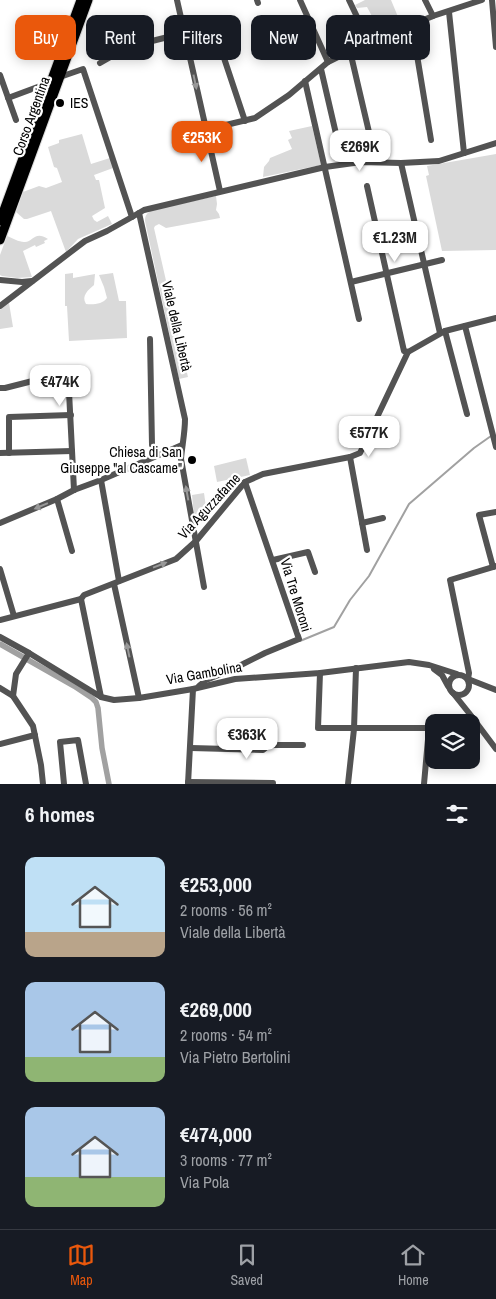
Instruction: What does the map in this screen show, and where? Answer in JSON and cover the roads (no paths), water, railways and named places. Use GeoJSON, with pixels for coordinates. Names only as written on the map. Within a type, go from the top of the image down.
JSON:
{"type":"FeatureCollection","features":[{"type":"Feature","properties":{"kind":"main road","name":"Corso Argentina"},"geometry":{"type":"LineString","coordinates":[[0,240],[81,0]]}},
{"type":"Feature","properties":{"kind":"main road","name":"Corso Argentina"},"geometry":{"type":"LineString","coordinates":[[0,221],[88,0]]}},
{"type":"Feature","properties":{"kind":"street"},"geometry":{"type":"LineString","coordinates":[[177,0],[180,15]]}},
{"type":"Feature","properties":{"kind":"street"},"geometry":{"type":"LineString","coordinates":[[300,0],[328,62]]}},
{"type":"Feature","properties":{"kind":"street"},"geometry":{"type":"LineString","coordinates":[[350,0],[357,15]]}},
{"type":"Feature","properties":{"kind":"street"},"geometry":{"type":"LineString","coordinates":[[425,0],[433,16]]}},
{"type":"Feature","properties":{"kind":"street"},"geometry":{"type":"LineString","coordinates":[[430,17],[482,0]]}},
{"type":"Feature","properties":{"kind":"street"},"geometry":{"type":"LineString","coordinates":[[492,0],[496,47]]}},
{"type":"Feature","properties":{"kind":"street"},"geometry":{"type":"LineString","coordinates":[[448,12],[464,153]]}},
{"type":"Feature","properties":{"kind":"street"},"geometry":{"type":"LineString","coordinates":[[100,63],[144,43],[164,38]]}},
{"type":"Feature","properties":{"kind":"street"},"geometry":{"type":"LineString","coordinates":[[190,60],[220,191]]}},
{"type":"Feature","properties":{"kind":"street"},"geometry":{"type":"LineString","coordinates":[[225,60],[245,121]]}},
{"type":"Feature","properties":{"kind":"street"},"geometry":{"type":"LineString","coordinates":[[206,130],[255,118],[289,95],[332,60]]}},
{"type":"Feature","properties":{"kind":"street"},"geometry":{"type":"LineString","coordinates":[[352,60],[376,162]]}},
{"type":"Feature","properties":{"kind":"street"},"geometry":{"type":"LineString","coordinates":[[418,60],[431,140]]}},
{"type":"Feature","properties":{"kind":"street"},"geometry":{"type":"LineString","coordinates":[[8,98],[84,69],[132,218]]}},
{"type":"Feature","properties":{"kind":"street"},"geometry":{"type":"LineString","coordinates":[[321,69],[343,164]]}},
{"type":"Feature","properties":{"kind":"street"},"geometry":{"type":"LineString","coordinates":[[0,75],[16,120]]}},
{"type":"Feature","properties":{"kind":"street"},"geometry":{"type":"LineString","coordinates":[[305,82],[359,319]]}},
{"type":"Feature","properties":{"kind":"street"},"geometry":{"type":"LineString","coordinates":[[0,306],[85,240],[107,231],[144,210],[325,167],[361,162],[401,163],[439,161],[496,143]]}},
{"type":"Feature","properties":{"kind":"street"},"geometry":{"type":"LineString","coordinates":[[401,163],[424,264],[467,414]]}},
{"type":"Feature","properties":{"kind":"street"},"geometry":{"type":"LineString","coordinates":[[367,186],[404,351],[408,352]]}},
{"type":"Feature","properties":{"kind":"street","name":"Viale della Libertà"},"geometry":{"type":"LineString","coordinates":[[139,213],[185,419],[181,459],[204,587]]}},
{"type":"Feature","properties":{"kind":"street"},"geometry":{"type":"LineString","coordinates":[[351,282],[442,260]]}},
{"type":"Feature","properties":{"kind":"street"},"geometry":{"type":"LineString","coordinates":[[0,280],[22,282],[37,278]]}},
{"type":"Feature","properties":{"kind":"street"},"geometry":{"type":"LineString","coordinates":[[367,550],[350,457],[360,453],[408,352],[442,332],[496,318]]}},
{"type":"Feature","properties":{"kind":"street"},"geometry":{"type":"LineString","coordinates":[[465,326],[496,447]]}},
{"type":"Feature","properties":{"kind":"street"},"geometry":{"type":"LineString","coordinates":[[150,338],[152,445],[158,455]]}},
{"type":"Feature","properties":{"kind":"street"},"geometry":{"type":"LineString","coordinates":[[0,388],[68,372],[74,490]]}},
{"type":"Feature","properties":{"kind":"street"},"geometry":{"type":"LineString","coordinates":[[9,452],[9,417],[71,415]]}},
{"type":"Feature","properties":{"kind":"street"},"geometry":{"type":"LineString","coordinates":[[0,523],[182,445]]}},
{"type":"Feature","properties":{"kind":"street"},"geometry":{"type":"LineString","coordinates":[[0,453],[72,451]]}},
{"type":"Feature","properties":{"kind":"street","name":"Via Aguzzafame"},"geometry":{"type":"LineString","coordinates":[[0,620],[80,599],[84,595],[176,559],[196,541],[245,482],[263,474],[350,457]]}},
{"type":"Feature","properties":{"kind":"street"},"geometry":{"type":"LineString","coordinates":[[101,480],[116,582],[139,698]]}},
{"type":"Feature","properties":{"kind":"street","name":"Via Tre Moroni"},"geometry":{"type":"LineString","coordinates":[[196,687],[206,680],[299,639],[245,482]]}},
{"type":"Feature","properties":{"kind":"street"},"geometry":{"type":"LineString","coordinates":[[57,499],[72,551]]}},
{"type":"Feature","properties":{"kind":"street"},"geometry":{"type":"LineString","coordinates":[[469,712],[465,702],[466,692],[470,685],[469,673],[450,580],[494,567],[479,515],[496,512]]}},
{"type":"Feature","properties":{"kind":"street"},"geometry":{"type":"LineString","coordinates":[[362,523],[383,518]]}},
{"type":"Feature","properties":{"kind":"street"},"geometry":{"type":"LineString","coordinates":[[273,560],[308,552],[315,572]]}},
{"type":"Feature","properties":{"kind":"street"},"geometry":{"type":"LineString","coordinates":[[0,570],[14,616]]}},
{"type":"Feature","properties":{"kind":"street"},"geometry":{"type":"LineString","coordinates":[[80,599],[101,697]]}},
{"type":"Feature","properties":{"kind":"street","name":"Via Gambolina"},"geometry":{"type":"LineString","coordinates":[[0,638],[27,657],[101,697],[114,700],[139,698],[234,679],[409,662],[429,665],[459,674],[496,690]]}},
{"type":"Feature","properties":{"kind":"street"},"geometry":{"type":"LineString","coordinates":[[14,696],[16,674],[27,657]]}},
{"type":"Feature","properties":{"kind":"street"},"geometry":{"type":"LineString","coordinates":[[466,662],[459,674],[449,680],[451,690],[459,695],[473,688],[484,686]]}},
{"type":"Feature","properties":{"kind":"street"},"geometry":{"type":"LineString","coordinates":[[429,665],[442,675],[451,690],[469,712]]}},
{"type":"Feature","properties":{"kind":"street"},"geometry":{"type":"LineString","coordinates":[[348,784],[354,729],[356,668]]}},
{"type":"Feature","properties":{"kind":"street"},"geometry":{"type":"LineString","coordinates":[[231,670],[234,679]]}},
{"type":"Feature","properties":{"kind":"street"},"geometry":{"type":"LineString","coordinates":[[320,672],[318,728],[425,728]]}},
{"type":"Feature","properties":{"kind":"street"},"geometry":{"type":"LineString","coordinates":[[196,687],[188,783],[273,783]]}},
{"type":"Feature","properties":{"kind":"street"},"geometry":{"type":"LineString","coordinates":[[0,688],[14,696],[33,726],[43,784]]}},
{"type":"Feature","properties":{"kind":"street"},"geometry":{"type":"LineString","coordinates":[[480,731],[496,750]]}},
{"type":"Feature","properties":{"kind":"street"},"geometry":{"type":"LineString","coordinates":[[0,744],[35,735]]}},
{"type":"Feature","properties":{"kind":"street"},"geometry":{"type":"LineString","coordinates":[[64,784],[60,742],[78,740],[86,784]]}},
{"type":"Feature","properties":{"kind":"street"},"geometry":{"type":"LineString","coordinates":[[191,748],[263,750],[270,744],[303,745]]}},
{"type":"Feature","properties":{"kind":"street"},"geometry":{"type":"LineString","coordinates":[[424,784],[426,769]]}},
{"type":"Feature","properties":{"kind":"waterway"},"geometry":{"type":"LineString","coordinates":[[300,641],[334,627],[350,600],[369,576],[409,504],[474,448],[491,436]]}},
{"type":"Feature","properties":{"kind":"waterway"},"geometry":{"type":"LineString","coordinates":[[0,644],[74,686],[96,702],[109,784]]}},
{"type":"Feature","properties":{"kind":"place","name":"IES"},"geometry":{"type":"Point","coordinates":[60,103]}},
{"type":"Feature","properties":{"kind":"place","name":"Chiesa di San Giuseppe \"al Cascame\""},"geometry":{"type":"Point","coordinates":[192,460]}}]}
